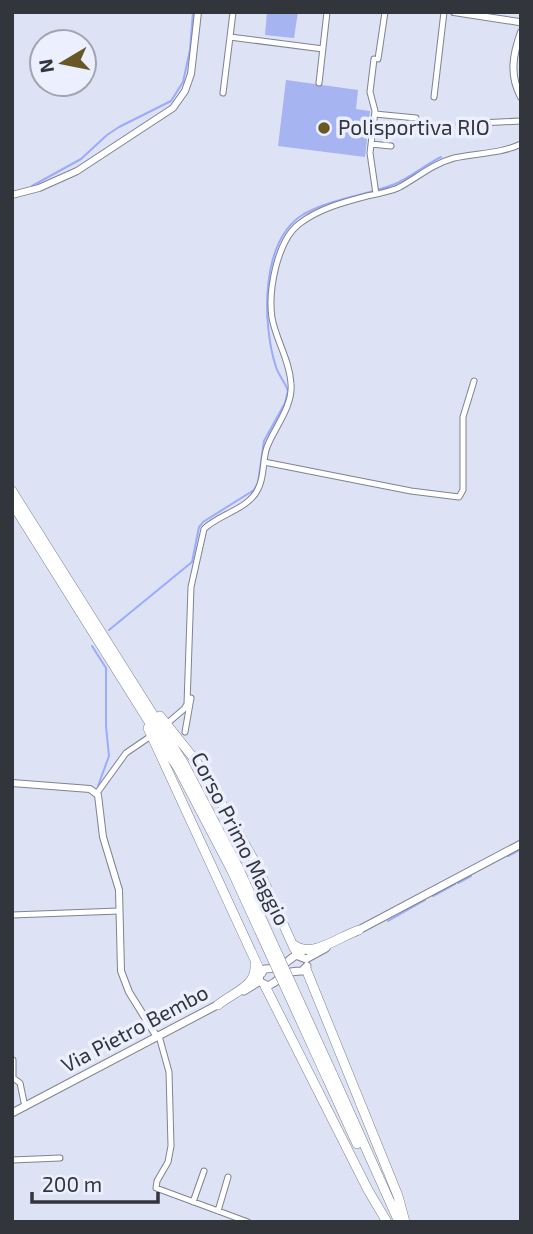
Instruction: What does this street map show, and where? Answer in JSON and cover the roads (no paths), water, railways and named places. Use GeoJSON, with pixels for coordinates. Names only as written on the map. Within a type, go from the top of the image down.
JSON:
{"type":"FeatureCollection","features":[{"type":"Feature","properties":{"kind":"highway","name":"Corso Primo Maggio"},"geometry":{"type":"LineString","coordinates":[[12,491],[195,785],[399,1222]]}},
{"type":"Feature","properties":{"kind":"highway","name":"Corso Primo Maggio"},"geometry":{"type":"LineString","coordinates":[[12,503],[178,768],[235,869]]}},
{"type":"Feature","properties":{"kind":"highway"},"geometry":{"type":"LineString","coordinates":[[127,673],[204,774],[257,866],[293,944],[304,961],[394,1186],[405,1222]]}},
{"type":"Feature","properties":{"kind":"highway"},"geometry":{"type":"LineString","coordinates":[[131,691],[262,980],[387,1222]]}},
{"type":"Feature","properties":{"kind":"highway"},"geometry":{"type":"LineString","coordinates":[[293,944],[303,951],[313,950],[359,930]]}},
{"type":"Feature","properties":{"kind":"highway"},"geometry":{"type":"LineString","coordinates":[[218,1005],[250,983],[254,977],[254,962]]}},
{"type":"Feature","properties":{"kind":"highway","name":"Corso Primo Maggio"},"geometry":{"type":"LineString","coordinates":[[329,1075],[393,1222]]}},
{"type":"Feature","properties":{"kind":"main road","name":"Via Pietro Bembo"},"geometry":{"type":"LineString","coordinates":[[262,980],[272,985],[289,971],[300,972],[304,961],[521,844]]}},
{"type":"Feature","properties":{"kind":"main road","name":"Via Pietro Bembo"},"geometry":{"type":"LineString","coordinates":[[12,1114],[262,980],[265,970],[287,964],[294,956],[304,961]]}},
{"type":"Feature","properties":{"kind":"street"},"geometry":{"type":"LineString","coordinates":[[12,195],[39,188],[77,171],[173,108],[185,91],[191,74],[198,12]]}},
{"type":"Feature","properties":{"kind":"street"},"geometry":{"type":"LineString","coordinates":[[223,93],[233,12]]}},
{"type":"Feature","properties":{"kind":"street"},"geometry":{"type":"LineString","coordinates":[[319,83],[327,12]]}},
{"type":"Feature","properties":{"kind":"street"},"geometry":{"type":"LineString","coordinates":[[375,191],[370,166],[370,144],[375,114],[370,92],[385,12]]}},
{"type":"Feature","properties":{"kind":"street"},"geometry":{"type":"LineString","coordinates":[[434,97],[444,12]]}},
{"type":"Feature","properties":{"kind":"street"},"geometry":{"type":"LineString","coordinates":[[454,12],[495,15],[520,25],[513,75],[521,97]]}},
{"type":"Feature","properties":{"kind":"street"},"geometry":{"type":"LineString","coordinates":[[230,37],[323,49]]}},
{"type":"Feature","properties":{"kind":"street"},"geometry":{"type":"LineString","coordinates":[[375,114],[415,118]]}},
{"type":"Feature","properties":{"kind":"street"},"geometry":{"type":"LineString","coordinates":[[459,124],[521,121]]}},
{"type":"Feature","properties":{"kind":"street"},"geometry":{"type":"LineString","coordinates":[[370,144],[391,146]]}},
{"type":"Feature","properties":{"kind":"street"},"geometry":{"type":"LineString","coordinates":[[170,721],[187,704],[191,587],[204,529],[211,522],[242,505],[258,491],[273,434],[291,395],[292,383],[272,318],[275,274],[284,243],[296,226],[314,215],[375,191],[396,189],[440,163],[506,150],[521,144]]}},
{"type":"Feature","properties":{"kind":"street"},"geometry":{"type":"LineString","coordinates":[[264,462],[411,491],[459,496],[463,490],[463,416],[474,382]]}},
{"type":"Feature","properties":{"kind":"street"},"geometry":{"type":"LineString","coordinates":[[185,732],[191,700],[191,667],[188,657]]}},
{"type":"Feature","properties":{"kind":"street"},"geometry":{"type":"LineString","coordinates":[[148,738],[126,753],[97,793],[103,838],[118,882],[119,947],[124,983],[158,1037],[169,1072],[171,1146],[168,1162],[156,1188],[248,1222]]}},
{"type":"Feature","properties":{"kind":"street"},"geometry":{"type":"LineString","coordinates":[[12,783],[90,789],[97,793]]}},
{"type":"Feature","properties":{"kind":"street"},"geometry":{"type":"LineString","coordinates":[[12,915],[119,911]]}},
{"type":"Feature","properties":{"kind":"street"},"geometry":{"type":"LineString","coordinates":[[13,1060],[13,1079],[20,1083],[25,1107]]}},
{"type":"Feature","properties":{"kind":"street"},"geometry":{"type":"LineString","coordinates":[[12,1160],[60,1158]]}},
{"type":"Feature","properties":{"kind":"street"},"geometry":{"type":"LineString","coordinates":[[193,1202],[204,1171]]}},
{"type":"Feature","properties":{"kind":"street"},"geometry":{"type":"LineString","coordinates":[[218,1211],[228,1177]]}},
{"type":"Feature","properties":{"kind":"waterway"},"geometry":{"type":"LineString","coordinates":[[32,186],[81,159],[119,127],[171,101],[183,82],[190,50],[193,12]]}},
{"type":"Feature","properties":{"kind":"waterway"},"geometry":{"type":"LineString","coordinates":[[109,630],[192,562],[199,527],[203,522],[254,490],[258,483],[264,441],[285,403],[288,391],[277,370],[271,349],[267,307],[272,262],[279,243],[290,226],[315,209],[395,184],[441,157]]}},
{"type":"Feature","properties":{"kind":"waterway"},"geometry":{"type":"LineString","coordinates":[[92,646],[106,668],[109,756],[98,786]]}},
{"type":"Feature","properties":{"kind":"waterway"},"geometry":{"type":"LineString","coordinates":[[508,856],[521,849]]}},
{"type":"Feature","properties":{"kind":"waterway"},"geometry":{"type":"LineString","coordinates":[[458,883],[471,876]]}},
{"type":"Feature","properties":{"kind":"waterway"},"geometry":{"type":"LineString","coordinates":[[433,896],[455,884]]}},
{"type":"Feature","properties":{"kind":"waterway"},"geometry":{"type":"LineString","coordinates":[[388,921],[425,900]]}},
{"type":"Feature","properties":{"kind":"place","name":"Polisportiva RIO"},"geometry":{"type":"Point","coordinates":[324,128]}}]}
